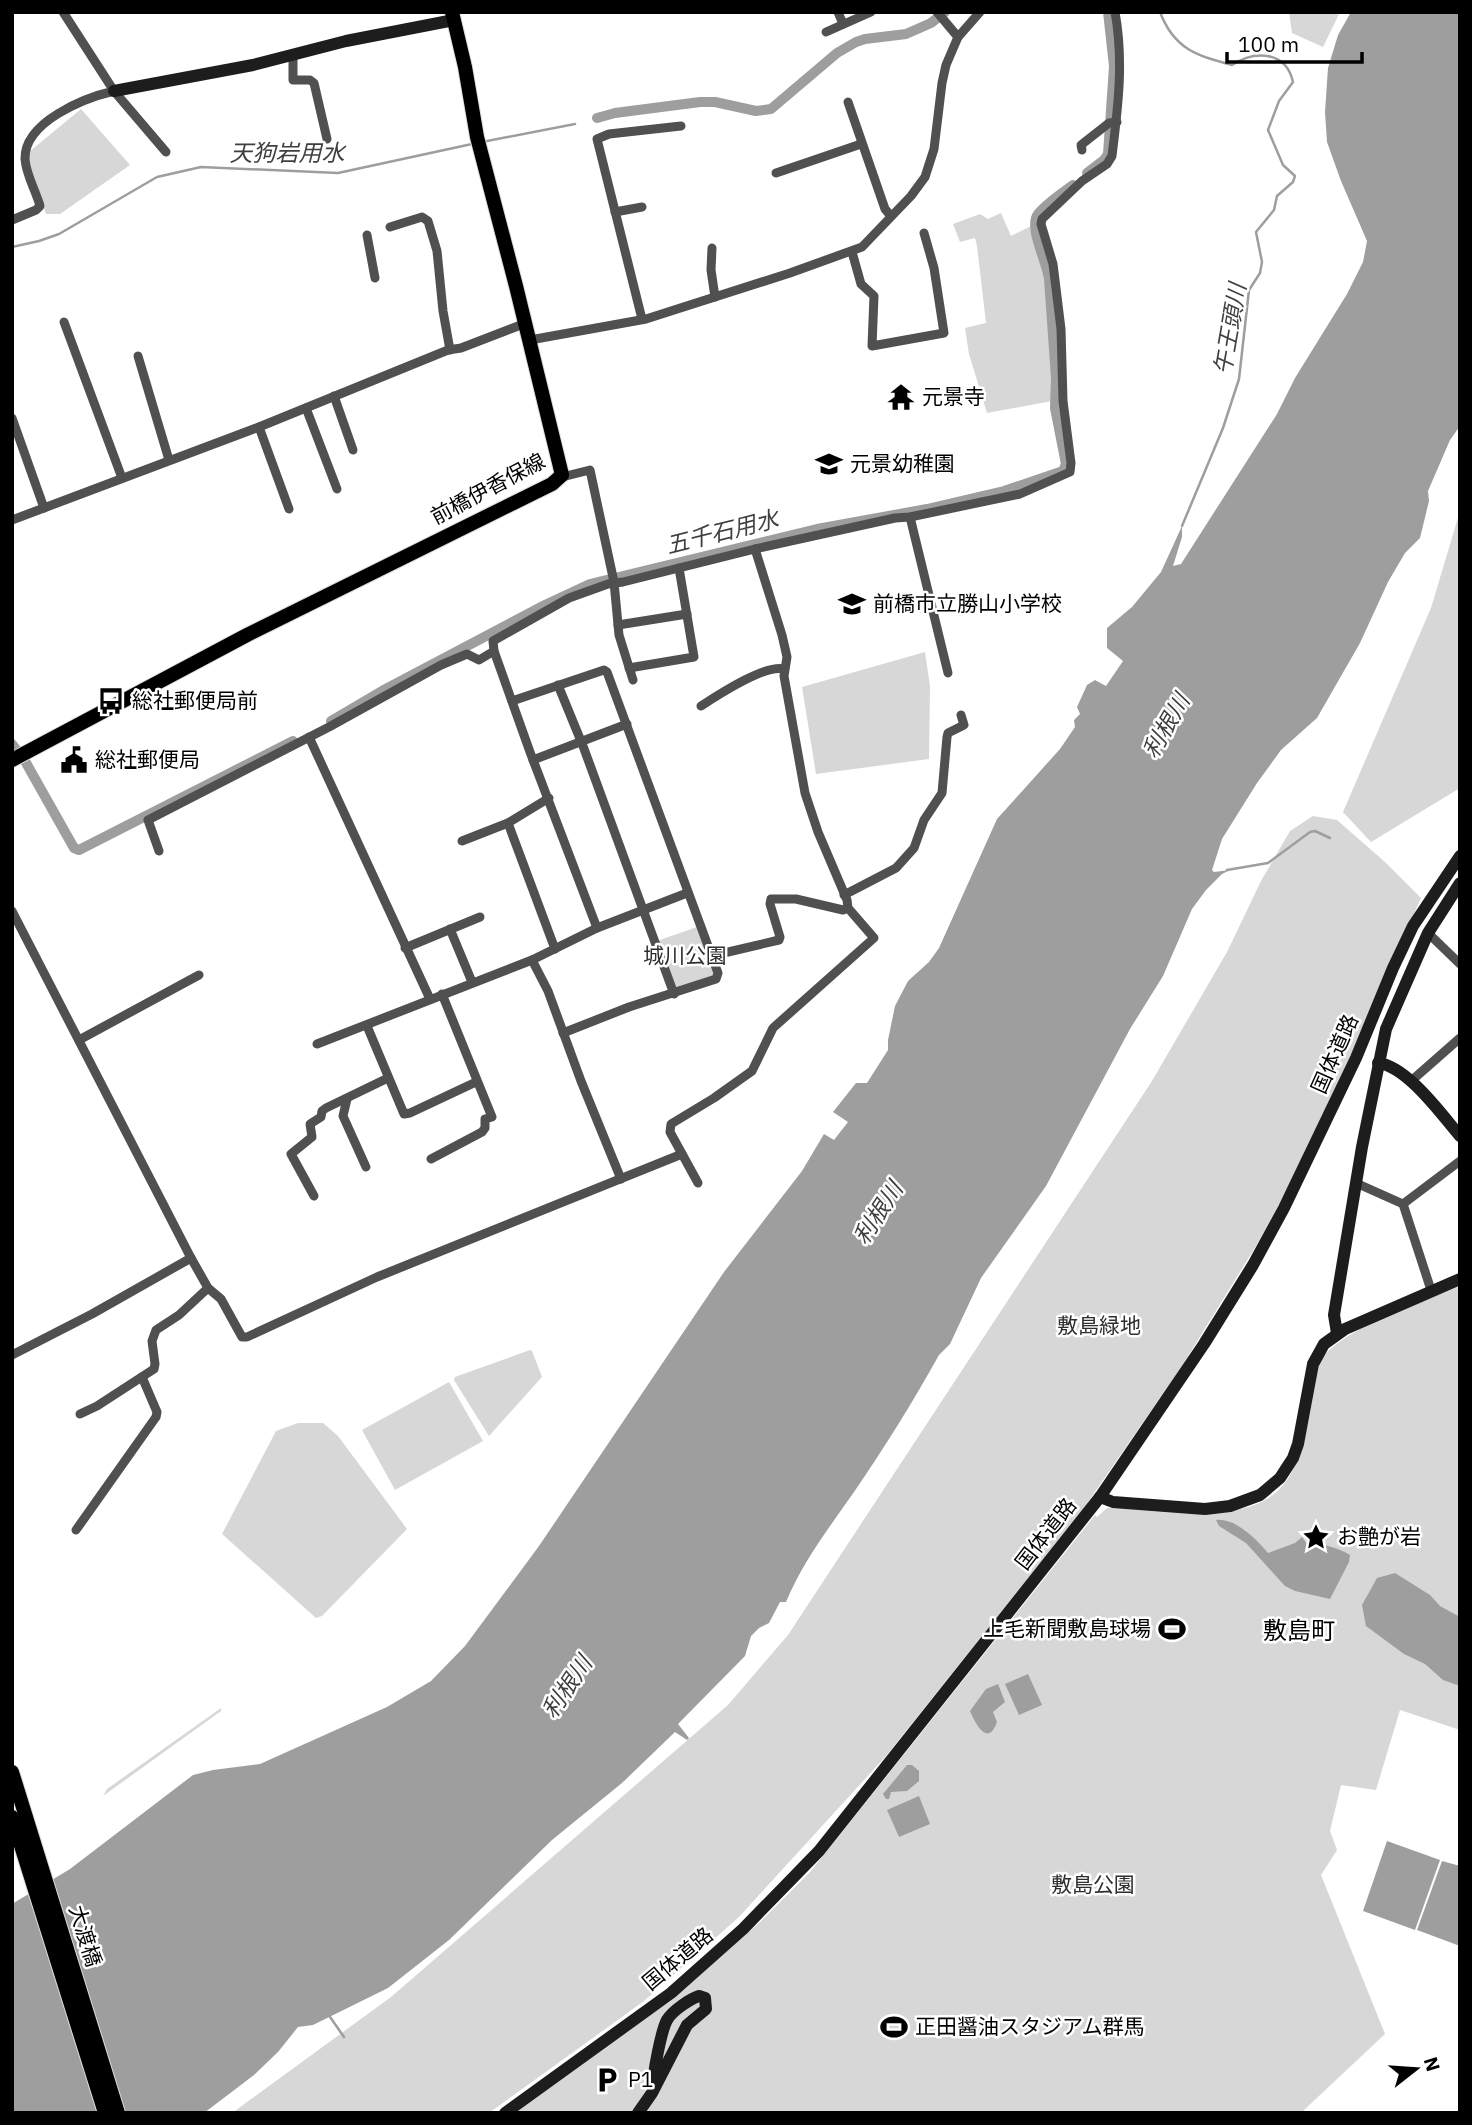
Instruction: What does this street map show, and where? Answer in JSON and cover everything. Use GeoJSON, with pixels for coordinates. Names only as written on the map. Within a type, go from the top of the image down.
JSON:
{"type":"FeatureCollection","features":[{"type":"Feature","properties":{"kind":"main road","name":"前橋伊香保線"},"geometry":{"type":"LineString","coordinates":[[18,757],[247,635],[552,484],[562,475],[479,144],[453,16]]}},
{"type":"Feature","properties":{"kind":"main road","name":"大渡橋"},"geometry":{"type":"LineString","coordinates":[[12,1772],[118,2113]]}},
{"type":"Feature","properties":{"kind":"main road","name":"大渡橋"},"geometry":{"type":"LineString","coordinates":[[12,1817],[105,2113]]}},
{"type":"Feature","properties":{"kind":"street"},"geometry":{"type":"LineString","coordinates":[[63,12],[114,91],[166,152]]}},
{"type":"Feature","properties":{"kind":"street"},"geometry":{"type":"LineString","coordinates":[[838,12],[843,24]]}},
{"type":"Feature","properties":{"kind":"street"},"geometry":{"type":"LineString","coordinates":[[826,32],[871,12]]}},
{"type":"Feature","properties":{"kind":"street"},"geometry":{"type":"LineString","coordinates":[[937,12],[958,37]]}},
{"type":"Feature","properties":{"kind":"street"},"geometry":{"type":"LineString","coordinates":[[530,340],[642,320],[852,252],[867,243],[922,183],[928,171],[937,132],[942,83],[958,37],[980,12]]}},
{"type":"Feature","properties":{"kind":"street"},"geometry":{"type":"LineString","coordinates":[[597,928],[492,644],[495,639],[549,608],[585,591],[608,584],[895,518],[1020,494],[1072,470],[1063,401],[1061,329],[1053,264],[1041,223],[1076,186],[1110,160],[1121,87],[1121,54],[1115,12]]}},
{"type":"Feature","properties":{"kind":"street"},"geometry":{"type":"LineString","coordinates":[[12,219],[36,211],[40,206],[25,160],[33,136],[72,106],[114,91],[253,65],[453,16]]}},
{"type":"Feature","properties":{"kind":"street"},"geometry":{"type":"LineString","coordinates":[[293,54],[293,80],[310,80],[314,83],[327,139]]}},
{"type":"Feature","properties":{"kind":"street"},"geometry":{"type":"LineString","coordinates":[[848,102],[885,209],[891,216]]}},
{"type":"Feature","properties":{"kind":"street"},"geometry":{"type":"LineString","coordinates":[[1082,150],[1081,145],[1109,123],[1117,122]]}},
{"type":"Feature","properties":{"kind":"street"},"geometry":{"type":"LineString","coordinates":[[642,320],[597,138],[609,134],[681,126]]}},
{"type":"Feature","properties":{"kind":"street"},"geometry":{"type":"LineString","coordinates":[[776,173],[861,144]]}},
{"type":"Feature","properties":{"kind":"street"},"geometry":{"type":"LineString","coordinates":[[615,212],[642,207]]}},
{"type":"Feature","properties":{"kind":"street"},"geometry":{"type":"LineString","coordinates":[[390,227],[422,217],[428,221],[437,251],[450,350]]}},
{"type":"Feature","properties":{"kind":"street"},"geometry":{"type":"LineString","coordinates":[[852,252],[861,284],[874,295],[872,346],[944,333],[934,268],[924,233]]}},
{"type":"Feature","properties":{"kind":"street"},"geometry":{"type":"LineString","coordinates":[[367,235],[375,278]]}},
{"type":"Feature","properties":{"kind":"street"},"geometry":{"type":"LineString","coordinates":[[712,247],[711,270],[715,297]]}},
{"type":"Feature","properties":{"kind":"street"},"geometry":{"type":"LineString","coordinates":[[64,322],[122,478]]}},
{"type":"Feature","properties":{"kind":"street"},"geometry":{"type":"LineString","coordinates":[[12,520],[526,323]]}},
{"type":"Feature","properties":{"kind":"street"},"geometry":{"type":"LineString","coordinates":[[138,356],[169,460]]}},
{"type":"Feature","properties":{"kind":"street"},"geometry":{"type":"LineString","coordinates":[[334,397],[353,450]]}},
{"type":"Feature","properties":{"kind":"street"},"geometry":{"type":"LineString","coordinates":[[306,408],[337,489]]}},
{"type":"Feature","properties":{"kind":"street"},"geometry":{"type":"LineString","coordinates":[[12,418],[44,508]]}},
{"type":"Feature","properties":{"kind":"street"},"geometry":{"type":"LineString","coordinates":[[259,427],[289,509]]}},
{"type":"Feature","properties":{"kind":"street"},"geometry":{"type":"LineString","coordinates":[[562,475],[590,470],[614,584],[618,625],[633,680]]}},
{"type":"Feature","properties":{"kind":"street"},"geometry":{"type":"LineString","coordinates":[[910,517],[948,673]]}},
{"type":"Feature","properties":{"kind":"street"},"geometry":{"type":"LineString","coordinates":[[698,1183],[670,1132],[671,1124],[752,1072],[772,1028],[873,941],[873,936],[848,908],[817,832],[805,793],[784,669],[787,657],[755,549]]}},
{"type":"Feature","properties":{"kind":"street"},"geometry":{"type":"LineString","coordinates":[[629,668],[694,656],[679,568]]}},
{"type":"Feature","properties":{"kind":"street"},"geometry":{"type":"LineString","coordinates":[[618,625],[687,614]]}},
{"type":"Feature","properties":{"kind":"street"},"geometry":{"type":"LineString","coordinates":[[159,851],[148,820],[441,665],[467,654],[479,660],[494,651]]}},
{"type":"Feature","properties":{"kind":"street"},"geometry":{"type":"LineString","coordinates":[[701,706],[737,683],[776,668],[784,669]]}},
{"type":"Feature","properties":{"kind":"street"},"geometry":{"type":"LineString","coordinates":[[512,701],[606,671],[718,973],[716,979],[629,1007],[563,1033]]}},
{"type":"Feature","properties":{"kind":"street"},"geometry":{"type":"LineString","coordinates":[[558,685],[674,994]]}},
{"type":"Feature","properties":{"kind":"street"},"geometry":{"type":"LineString","coordinates":[[844,895],[896,868],[914,848],[924,820],[942,793],[947,737],[948,733],[964,725],[961,715]]}},
{"type":"Feature","properties":{"kind":"street"},"geometry":{"type":"LineString","coordinates":[[533,760],[627,724]]}},
{"type":"Feature","properties":{"kind":"street"},"geometry":{"type":"LineString","coordinates":[[309,737],[430,999]]}},
{"type":"Feature","properties":{"kind":"street"},"geometry":{"type":"LineString","coordinates":[[462,841],[508,823],[549,798]]}},
{"type":"Feature","properties":{"kind":"street"},"geometry":{"type":"LineString","coordinates":[[508,823],[555,949]]}},
{"type":"Feature","properties":{"kind":"street","name":"国体道路"},"geometry":{"type":"LineString","coordinates":[[505,2113],[671,1993],[743,1929],[819,1851],[1100,1497],[1204,1344],[1253,1265],[1284,1208],[1350,1071],[1413,926],[1460,856]]}},
{"type":"Feature","properties":{"kind":"street"},"geometry":{"type":"LineString","coordinates":[[1337,1333],[1334,1315],[1386,1030],[1428,933],[1460,883]]}},
{"type":"Feature","properties":{"kind":"street"},"geometry":{"type":"LineString","coordinates":[[317,1044],[531,960],[597,928],[687,893]]}},
{"type":"Feature","properties":{"kind":"street"},"geometry":{"type":"LineString","coordinates":[[711,956],[779,940],[771,899],[796,899],[843,910],[848,908]]}},
{"type":"Feature","properties":{"kind":"street"},"geometry":{"type":"LineString","coordinates":[[12,911],[191,1258],[208,1288],[220,1299],[240,1335],[247,1337],[374,1278],[682,1154]]}},
{"type":"Feature","properties":{"kind":"street"},"geometry":{"type":"LineString","coordinates":[[405,948],[480,917]]}},
{"type":"Feature","properties":{"kind":"street"},"geometry":{"type":"LineString","coordinates":[[450,929],[471,982]]}},
{"type":"Feature","properties":{"kind":"street"},"geometry":{"type":"LineString","coordinates":[[1428,933],[1460,964]]}},
{"type":"Feature","properties":{"kind":"street"},"geometry":{"type":"LineString","coordinates":[[531,960],[548,991],[621,1179]]}},
{"type":"Feature","properties":{"kind":"street"},"geometry":{"type":"LineString","coordinates":[[79,1040],[200,975]]}},
{"type":"Feature","properties":{"kind":"street"},"geometry":{"type":"LineString","coordinates":[[431,1159],[482,1132],[485,1119],[492,1117],[442,994]]}},
{"type":"Feature","properties":{"kind":"street"},"geometry":{"type":"LineString","coordinates":[[367,1026],[402,1112],[407,1114],[476,1082]]}},
{"type":"Feature","properties":{"kind":"street"},"geometry":{"type":"LineString","coordinates":[[1410,1082],[1460,1038]]}},
{"type":"Feature","properties":{"kind":"street"},"geometry":{"type":"LineString","coordinates":[[1378,1063],[1391,1066],[1410,1082],[1460,1136]]}},
{"type":"Feature","properties":{"kind":"street"},"geometry":{"type":"LineString","coordinates":[[314,1196],[291,1154],[312,1137],[310,1124],[321,1117],[322,1111],[388,1078]]}},
{"type":"Feature","properties":{"kind":"street"},"geometry":{"type":"LineString","coordinates":[[347,1099],[343,1116],[366,1167]]}},
{"type":"Feature","properties":{"kind":"street"},"geometry":{"type":"LineString","coordinates":[[1403,1204],[1460,1161]]}},
{"type":"Feature","properties":{"kind":"street"},"geometry":{"type":"LineString","coordinates":[[1356,1183],[1403,1204],[1431,1290]]}},
{"type":"Feature","properties":{"kind":"street"},"geometry":{"type":"LineString","coordinates":[[12,1354],[92,1314],[191,1258]]}},
{"type":"Feature","properties":{"kind":"street"},"geometry":{"type":"LineString","coordinates":[[1100,1497],[1113,1502],[1218,1508],[1240,1503],[1271,1488],[1287,1468],[1298,1444],[1315,1357],[1324,1344],[1337,1333],[1460,1279]]}},
{"type":"Feature","properties":{"kind":"street"},"geometry":{"type":"LineString","coordinates":[[80,1414],[154,1369],[152,1341],[156,1330],[182,1313],[208,1288]]}},
{"type":"Feature","properties":{"kind":"street"},"geometry":{"type":"LineString","coordinates":[[76,1531],[156,1417],[157,1412],[142,1377]]}},
{"type":"Feature","properties":{"kind":"street"},"geometry":{"type":"LineString","coordinates":[[638,2113],[652,2093],[653,2076],[667,2018],[693,1998],[705,1998],[706,2009],[687,2025],[653,2087]]}},
{"type":"Feature","properties":{"kind":"green space"},"geometry":{"type":"Polygon","coordinates":[[[1289,12],[1340,12],[1323,47],[1292,33],[1289,12]]]}},
{"type":"Feature","properties":{"kind":"green space"},"geometry":{"type":"Polygon","coordinates":[[[81,109],[130,165],[60,214],[46,214],[29,168],[29,152],[81,109]]]}},
{"type":"Feature","properties":{"kind":"green space"},"geometry":{"type":"Polygon","coordinates":[[[1001,213],[1011,236],[1031,226],[1046,267],[1054,383],[1052,401],[987,413],[969,354],[965,328],[986,323],[977,246],[975,238],[960,242],[953,224],[980,214],[988,219],[1001,213]]]}},
{"type":"Feature","properties":{"kind":"green space"},"geometry":{"type":"Polygon","coordinates":[[[1460,511],[1460,788],[1371,842],[1343,812],[1431,608],[1460,511]]]}},
{"type":"Feature","properties":{"kind":"green space"},"geometry":{"type":"Polygon","coordinates":[[[925,652],[930,686],[929,759],[816,774],[802,687],[925,652]]]}},
{"type":"Feature","properties":{"kind":"green space","name":"敷島緑地"},"geometry":{"type":"Polygon","coordinates":[[[1313,816],[1337,820],[1421,898],[1353,1051],[1290,1184],[1256,1246],[1180,1369],[1083,1509],[886,1756],[739,1917],[644,2001],[489,2113],[232,2113],[391,1997],[728,1705],[788,1635],[1152,1081],[1227,952],[1261,881],[1290,831],[1313,816]]]}},
{"type":"Feature","properties":{"kind":"green space","name":"城川公園"},"geometry":{"type":"Polygon","coordinates":[[[697,927],[714,971],[712,976],[678,988],[673,985],[657,941],[697,927]]]}},
{"type":"Feature","properties":{"kind":"green space","name":"敷島公園"},"geometry":{"type":"Polygon","coordinates":[[[1460,1286],[1460,1730],[1400,1710],[1376,1790],[1341,1785],[1330,1831],[1337,1850],[1321,1875],[1385,2034],[1303,2111],[514,2113],[702,1973],[760,1922],[811,1871],[1095,1515],[1097,1517],[1107,1508],[1218,1512],[1237,1510],[1270,1497],[1284,1484],[1299,1455],[1307,1429],[1319,1363],[1329,1351],[1343,1339],[1382,1318],[1460,1286]]]}},
{"type":"Feature","properties":{"kind":"green space"},"geometry":{"type":"Polygon","coordinates":[[[530,1350],[542,1377],[489,1436],[454,1380],[455,1377],[530,1350]]]}},
{"type":"Feature","properties":{"kind":"green space"},"geometry":{"type":"Polygon","coordinates":[[[449,1382],[483,1441],[395,1490],[362,1430],[449,1382]]]}},
{"type":"Feature","properties":{"kind":"green space"},"geometry":{"type":"Polygon","coordinates":[[[298,1423],[323,1423],[338,1436],[407,1529],[322,1616],[316,1618],[222,1534],[276,1431],[298,1423]]]}},
{"type":"Feature","properties":{"kind":"green space"},"geometry":{"type":"Polygon","coordinates":[[[221,1708],[221,1711],[103,1796],[107,1789],[221,1708]]]}},
{"type":"Feature","properties":{"kind":"water","name":"利根川"},"geometry":{"type":"Polygon","coordinates":[[[1351,12],[1460,12],[1460,426],[1450,440],[1428,491],[1429,501],[1420,538],[1405,553],[1388,582],[1360,643],[1317,718],[1281,750],[1222,839],[1212,870],[1230,870],[1206,890],[1192,909],[1163,976],[1130,1029],[1046,1186],[981,1278],[950,1344],[939,1355],[887,1442],[817,1545],[786,1602],[780,1602],[769,1623],[751,1636],[745,1656],[678,1724],[689,1738],[687,1740],[675,1732],[622,1783],[552,1840],[449,1940],[388,1988],[313,2025],[298,2027],[278,2052],[254,2075],[204,2113],[12,2113],[12,1904],[70,1869],[193,1775],[260,1764],[387,1707],[431,1681],[465,1646],[539,1546],[724,1272],[802,1171],[824,1134],[834,1140],[848,1122],[833,1112],[856,1083],[867,1083],[888,1050],[895,1006],[908,981],[929,962],[939,948],[997,819],[1060,749],[1075,727],[1074,720],[1080,714],[1077,707],[1087,685],[1095,680],[1106,686],[1123,661],[1107,648],[1107,628],[1132,607],[1161,572],[1182,526],[1182,537],[1173,566],[1181,564],[1277,414],[1363,262],[1367,241],[1327,142],[1325,112],[1328,68],[1338,35],[1351,12]]]}},
{"type":"Feature","properties":{"kind":"water"},"geometry":{"type":"Polygon","coordinates":[[[1216,1520],[1238,1526],[1268,1553],[1295,1543],[1302,1537],[1307,1544],[1324,1545],[1345,1552],[1350,1555],[1349,1562],[1330,1599],[1295,1591],[1285,1586],[1246,1543],[1219,1526],[1216,1520]]]}},
{"type":"Feature","properties":{"kind":"water"},"geometry":{"type":"Polygon","coordinates":[[[1395,1573],[1430,1595],[1440,1606],[1460,1617],[1460,1686],[1443,1680],[1425,1664],[1404,1654],[1366,1626],[1362,1605],[1377,1578],[1395,1573]]]}},
{"type":"Feature","properties":{"kind":"water"},"geometry":{"type":"Polygon","coordinates":[[[1028,1674],[1042,1705],[1019,1715],[1005,1684],[1028,1674]]]}},
{"type":"Feature","properties":{"kind":"water"},"geometry":{"type":"Polygon","coordinates":[[[998,1684],[1005,1702],[993,1712],[997,1722],[990,1733],[986,1733],[978,1727],[970,1711],[986,1689],[998,1684]]]}},
{"type":"Feature","properties":{"kind":"water"},"geometry":{"type":"Polygon","coordinates":[[[907,1765],[912,1765],[919,1771],[919,1781],[907,1791],[891,1792],[889,1799],[886,1799],[883,1794],[907,1765]]]}},
{"type":"Feature","properties":{"kind":"water"},"geometry":{"type":"Polygon","coordinates":[[[919,1796],[930,1824],[899,1837],[887,1810],[919,1796]]]}},
{"type":"Feature","properties":{"kind":"water"},"geometry":{"type":"Polygon","coordinates":[[[1387,1841],[1440,1860],[1415,1930],[1363,1911],[1387,1841]]]}},
{"type":"Feature","properties":{"kind":"water"},"geometry":{"type":"Polygon","coordinates":[[[1442,1861],[1460,1866],[1460,1946],[1417,1930],[1442,1861]]]}},
{"type":"Feature","properties":{"kind":"waterway"},"geometry":{"type":"LineString","coordinates":[[597,118],[615,113],[700,102],[715,102],[756,111],[771,109],[837,53],[856,42],[906,34],[931,23],[945,12]]}},
{"type":"Feature","properties":{"kind":"waterway","name":"五千石用水"},"geometry":{"type":"LineString","coordinates":[[1087,173],[1108,154],[1114,66],[1108,12]]}},
{"type":"Feature","properties":{"kind":"waterway","name":"午王頭川"},"geometry":{"type":"LineString","coordinates":[[1160,12],[1172,35],[1188,49],[1232,65],[1250,57],[1268,56],[1284,64],[1293,82],[1279,101],[1268,130],[1283,165],[1295,176],[1293,182],[1277,196],[1274,210],[1256,232],[1262,262],[1260,273],[1249,290],[1239,379],[1223,428],[1182,526]]}},
{"type":"Feature","properties":{"kind":"waterway","name":"天狗岩用水"},"geometry":{"type":"LineString","coordinates":[[482,142],[575,124]]}},
{"type":"Feature","properties":{"kind":"waterway","name":"天狗岩用水"},"geometry":{"type":"LineString","coordinates":[[12,247],[59,234],[157,177],[201,167],[338,173],[472,144]]}},
{"type":"Feature","properties":{"kind":"waterway","name":"五千石用水"},"geometry":{"type":"LineString","coordinates":[[331,721],[382,691],[590,584],[817,529],[927,509],[1004,491],[1063,471],[1066,464],[1055,408],[1056,378],[1049,279],[1035,227],[1038,214],[1073,185]]}},
{"type":"Feature","properties":{"kind":"waterway","name":"五千石用水"},"geometry":{"type":"LineString","coordinates":[[12,744],[25,761],[74,848],[79,850],[293,741]]}},
{"type":"Feature","properties":{"kind":"waterway"},"geometry":{"type":"LineString","coordinates":[[1227,870],[1268,863],[1310,832],[1315,831],[1330,838]]}},
{"type":"Feature","properties":{"kind":"waterway"},"geometry":{"type":"LineString","coordinates":[[328,2014],[344,2037]]}},
{"type":"Feature","properties":{"kind":"place","name":"元景寺"},"geometry":{"type":"Point","coordinates":[901,397]}},
{"type":"Feature","properties":{"kind":"place","name":"元景幼稚園"},"geometry":{"type":"Point","coordinates":[829,464]}},
{"type":"Feature","properties":{"kind":"place","name":"前橋市立勝山小学校"},"geometry":{"type":"Point","coordinates":[852,604]}},
{"type":"Feature","properties":{"kind":"place","name":"総社郵便局前"},"geometry":{"type":"Point","coordinates":[111,701]}},
{"type":"Feature","properties":{"kind":"place","name":"総社郵便局"},"geometry":{"type":"Point","coordinates":[74,760]}},
{"type":"Feature","properties":{"kind":"place","name":"お艶が岩"},"geometry":{"type":"Point","coordinates":[1316,1537]}},
{"type":"Feature","properties":{"kind":"place","name":"上毛新聞敷島球場"},"geometry":{"type":"Point","coordinates":[1172,1629]}},
{"type":"Feature","properties":{"kind":"place","name":"正田醤油スタジアム群馬"},"geometry":{"type":"Point","coordinates":[894,2027]}},
{"type":"Feature","properties":{"kind":"place","name":"P1"},"geometry":{"type":"Point","coordinates":[607,2080]}},
{"type":"Feature","properties":{"kind":"district","name":"敷島町"},"geometry":{"type":"Point","coordinates":[1299,1631]}}]}
